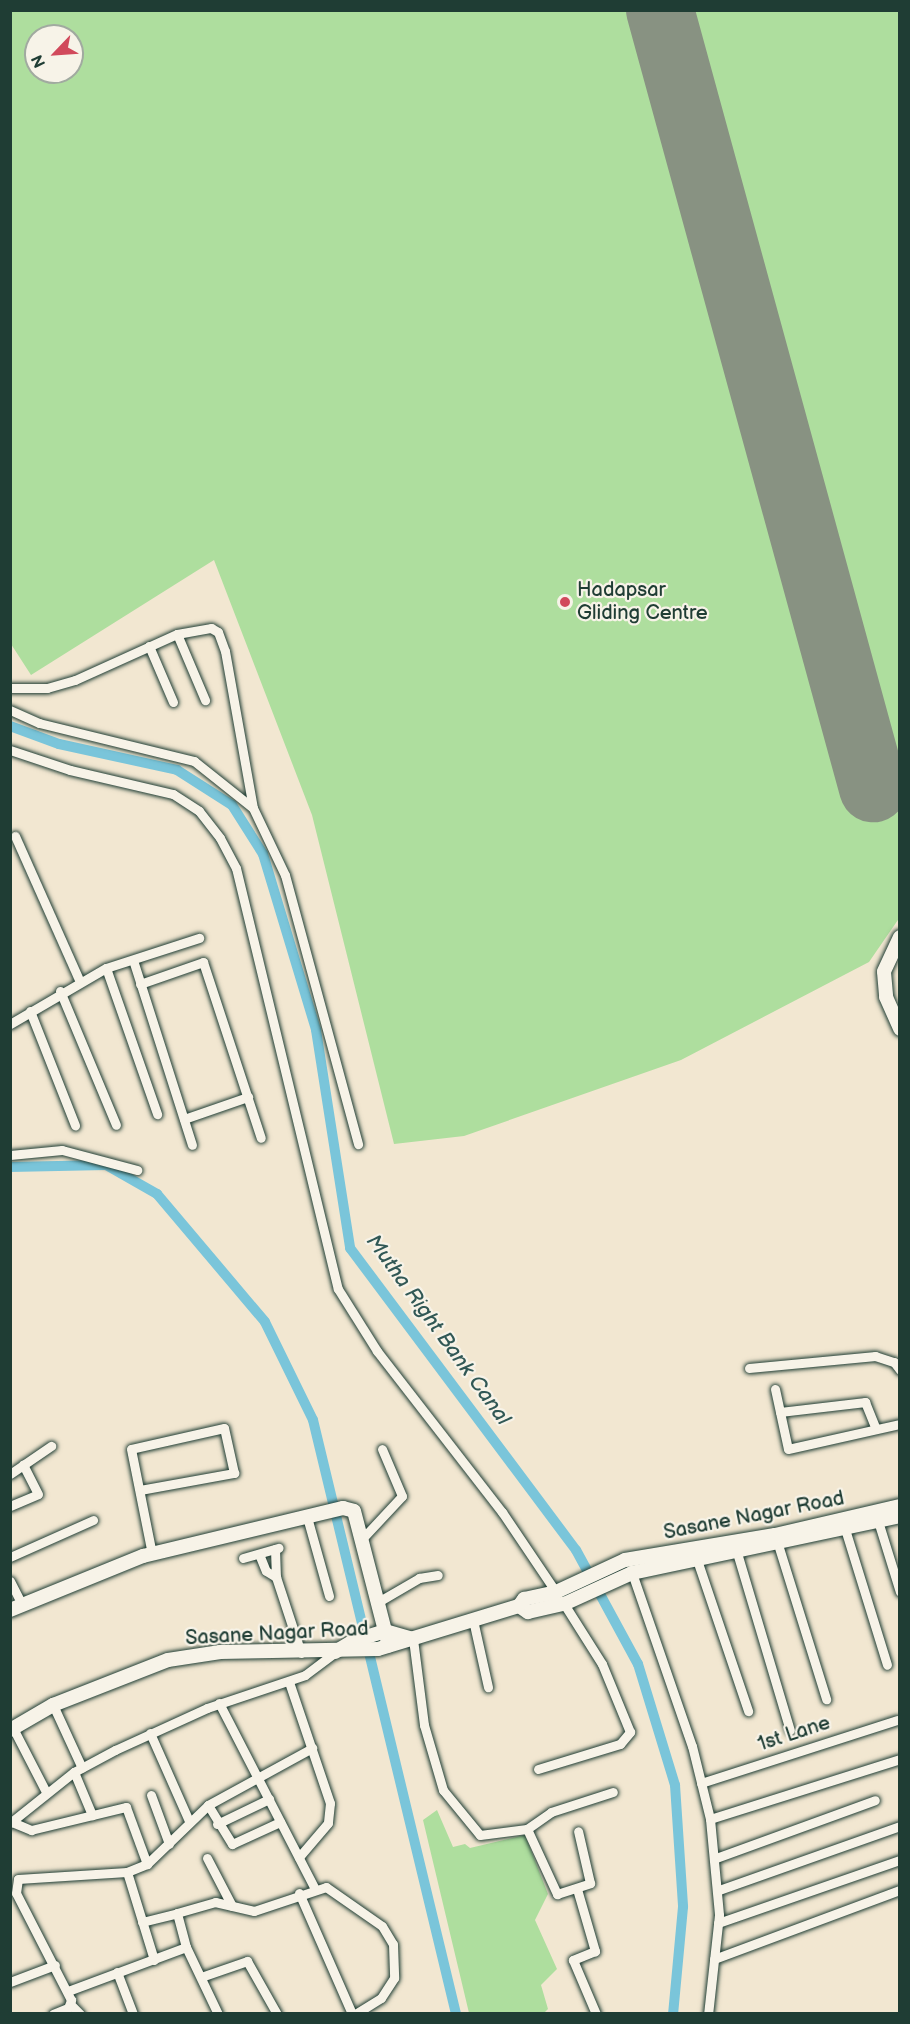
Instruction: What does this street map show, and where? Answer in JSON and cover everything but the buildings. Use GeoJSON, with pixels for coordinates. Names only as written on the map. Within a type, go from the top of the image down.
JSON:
{"type":"FeatureCollection","features":[{"type":"Feature","properties":{"kind":"street"},"geometry":{"type":"LineString","coordinates":[[10,688],[47,688],[75,680],[177,634],[201,628],[218,632],[242,732],[253,808],[285,875],[358,1144]]}},
{"type":"Feature","properties":{"kind":"street"},"geometry":{"type":"LineString","coordinates":[[177,634],[205,700]]}},
{"type":"Feature","properties":{"kind":"street"},"geometry":{"type":"LineString","coordinates":[[149,646],[173,702]]}},
{"type":"Feature","properties":{"kind":"street"},"geometry":{"type":"LineString","coordinates":[[10,710],[39,723],[194,761],[253,808]]}},
{"type":"Feature","properties":{"kind":"street"},"geometry":{"type":"LineString","coordinates":[[10,750],[70,770],[173,794],[199,811],[220,838],[236,868],[338,1289],[377,1351],[502,1512],[556,1592]]}},
{"type":"Feature","properties":{"kind":"street"},"geometry":{"type":"LineString","coordinates":[[15,836],[79,980]]}},
{"type":"Feature","properties":{"kind":"street"},"geometry":{"type":"LineString","coordinates":[[900,937],[884,972],[886,997],[900,1029]]}},
{"type":"Feature","properties":{"kind":"street"},"geometry":{"type":"LineString","coordinates":[[10,1024],[79,980],[106,968],[199,938]]}},
{"type":"Feature","properties":{"kind":"street"},"geometry":{"type":"LineString","coordinates":[[132,960],[192,1145]]}},
{"type":"Feature","properties":{"kind":"street"},"geometry":{"type":"LineString","coordinates":[[140,984],[204,962],[261,1138]]}},
{"type":"Feature","properties":{"kind":"street"},"geometry":{"type":"LineString","coordinates":[[106,968],[157,1114]]}},
{"type":"Feature","properties":{"kind":"street"},"geometry":{"type":"LineString","coordinates":[[60,991],[116,1125]]}},
{"type":"Feature","properties":{"kind":"street"},"geometry":{"type":"LineString","coordinates":[[30,1011],[75,1125]]}},
{"type":"Feature","properties":{"kind":"street"},"geometry":{"type":"LineString","coordinates":[[184,1119],[248,1097]]}},
{"type":"Feature","properties":{"kind":"street"},"geometry":{"type":"LineString","coordinates":[[12,1152],[62,1150],[137,1170]]}},
{"type":"Feature","properties":{"kind":"street"},"geometry":{"type":"LineString","coordinates":[[749,1368],[875,1356],[894,1362],[900,1370]]}},
{"type":"Feature","properties":{"kind":"street"},"geometry":{"type":"LineString","coordinates":[[775,1389],[788,1449],[900,1424]]}},
{"type":"Feature","properties":{"kind":"street"},"geometry":{"type":"LineString","coordinates":[[780,1412],[865,1402],[876,1429]]}},
{"type":"Feature","properties":{"kind":"street"},"geometry":{"type":"LineString","coordinates":[[140,1491],[234,1473],[224,1428],[132,1449],[140,1491],[152,1554]]}},
{"type":"Feature","properties":{"kind":"street"},"geometry":{"type":"LineString","coordinates":[[10,1474],[51,1446]]}},
{"type":"Feature","properties":{"kind":"street"},"geometry":{"type":"LineString","coordinates":[[361,1540],[402,1496],[382,1449]]}},
{"type":"Feature","properties":{"kind":"street"},"geometry":{"type":"LineString","coordinates":[[10,1506],[38,1494],[23,1465]]}},
{"type":"Feature","properties":{"kind":"street","name":"Sasane Nagar Road"},"geometry":{"type":"LineString","coordinates":[[776,1541],[900,1506]]}},
{"type":"Feature","properties":{"kind":"street"},"geometry":{"type":"LineString","coordinates":[[10,1581],[16,1607],[152,1554],[343,1508],[354,1511],[378,1602],[379,1633],[384,1648]]}},
{"type":"Feature","properties":{"kind":"street"},"geometry":{"type":"LineString","coordinates":[[307,1516],[329,1596]]}},
{"type":"Feature","properties":{"kind":"street","name":"Sasane Nagar Road"},"geometry":{"type":"LineString","coordinates":[[12,1729],[52,1705],[168,1660],[220,1652],[334,1653],[354,1647],[384,1648],[519,1606],[524,1599],[556,1592],[596,1571],[625,1560],[695,1555],[845,1529],[900,1516]]}},
{"type":"Feature","properties":{"kind":"street"},"geometry":{"type":"LineString","coordinates":[[10,1557],[93,1520]]}},
{"type":"Feature","properties":{"kind":"street"},"geometry":{"type":"LineString","coordinates":[[878,1521],[900,1592]]}},
{"type":"Feature","properties":{"kind":"street"},"geometry":{"type":"LineString","coordinates":[[845,1529],[887,1665]]}},
{"type":"Feature","properties":{"kind":"street"},"geometry":{"type":"LineString","coordinates":[[776,1541],[826,1699]]}},
{"type":"Feature","properties":{"kind":"street"},"geometry":{"type":"LineString","coordinates":[[735,1548],[790,1730]]}},
{"type":"Feature","properties":{"kind":"street"},"geometry":{"type":"LineString","coordinates":[[243,1558],[269,1549]]}},
{"type":"Feature","properties":{"kind":"street"},"geometry":{"type":"LineString","coordinates":[[269,1549],[301,1653]]}},
{"type":"Feature","properties":{"kind":"street"},"geometry":{"type":"LineString","coordinates":[[269,1549],[266,1571],[276,1577]]}},
{"type":"Feature","properties":{"kind":"street"},"geometry":{"type":"LineString","coordinates":[[695,1555],[748,1711]]}},
{"type":"Feature","properties":{"kind":"street","name":"Sasane Nagar Road"},"geometry":{"type":"LineString","coordinates":[[519,1606],[528,1611],[564,1604],[632,1573],[695,1555]]}},
{"type":"Feature","properties":{"kind":"street"},"geometry":{"type":"LineString","coordinates":[[890,1559],[900,1556]]}},
{"type":"Feature","properties":{"kind":"street"},"geometry":{"type":"LineString","coordinates":[[632,1573],[701,1783],[710,1819],[719,1890],[718,1923],[708,2013]]}},
{"type":"Feature","properties":{"kind":"street"},"geometry":{"type":"LineString","coordinates":[[378,1602],[419,1578],[438,1575]]}},
{"type":"Feature","properties":{"kind":"street"},"geometry":{"type":"LineString","coordinates":[[538,1769],[620,1744],[630,1732],[602,1664],[564,1604]]}},
{"type":"Feature","properties":{"kind":"street"},"geometry":{"type":"LineString","coordinates":[[473,1620],[488,1687]]}},
{"type":"Feature","properties":{"kind":"street"},"geometry":{"type":"LineString","coordinates":[[354,1647],[379,1633],[413,1639],[424,1725],[443,1790],[483,1837],[527,1829],[551,1812],[612,1792]]}},
{"type":"Feature","properties":{"kind":"street"},"geometry":{"type":"LineString","coordinates":[[147,1864],[126,1807],[31,1830],[11,1823],[46,1792],[78,1770],[150,1733],[219,1703],[289,1682],[315,1671],[334,1653]]}},
{"type":"Feature","properties":{"kind":"street"},"geometry":{"type":"LineString","coordinates":[[289,1682],[312,1748],[330,1815],[321,1835],[299,1857]]}},
{"type":"Feature","properties":{"kind":"street"},"geometry":{"type":"LineString","coordinates":[[219,1703],[314,1887]]}},
{"type":"Feature","properties":{"kind":"street"},"geometry":{"type":"LineString","coordinates":[[52,1705],[78,1770],[92,1815]]}},
{"type":"Feature","properties":{"kind":"street","name":"1st Lane"},"geometry":{"type":"LineString","coordinates":[[701,1783],[897,1720]]}},
{"type":"Feature","properties":{"kind":"street"},"geometry":{"type":"LineString","coordinates":[[12,1729],[46,1792]]}},
{"type":"Feature","properties":{"kind":"street"},"geometry":{"type":"LineString","coordinates":[[150,1733],[189,1821]]}},
{"type":"Feature","properties":{"kind":"street"},"geometry":{"type":"LineString","coordinates":[[80,2013],[71,2005],[68,1991],[12,1884],[18,1879],[33,1875],[127,1872],[147,1864],[208,1805],[312,1748]]}},
{"type":"Feature","properties":{"kind":"street"},"geometry":{"type":"LineString","coordinates":[[710,1819],[900,1759]]}},
{"type":"Feature","properties":{"kind":"street"},"geometry":{"type":"LineString","coordinates":[[151,1795],[169,1844]]}},
{"type":"Feature","properties":{"kind":"street"},"geometry":{"type":"LineString","coordinates":[[217,1824],[269,1798]]}},
{"type":"Feature","properties":{"kind":"street"},"geometry":{"type":"LineString","coordinates":[[716,1858],[875,1800]]}},
{"type":"Feature","properties":{"kind":"street"},"geometry":{"type":"LineString","coordinates":[[208,1805],[227,1841],[235,1845],[280,1822]]}},
{"type":"Feature","properties":{"kind":"street"},"geometry":{"type":"LineString","coordinates":[[719,1890],[900,1826]]}},
{"type":"Feature","properties":{"kind":"street"},"geometry":{"type":"LineString","coordinates":[[527,1829],[554,1893],[577,1889],[590,1883],[578,1831]]}},
{"type":"Feature","properties":{"kind":"street"},"geometry":{"type":"LineString","coordinates":[[207,1858],[232,1906]]}},
{"type":"Feature","properties":{"kind":"street"},"geometry":{"type":"LineString","coordinates":[[718,1923],[900,1860]]}},
{"type":"Feature","properties":{"kind":"street"},"geometry":{"type":"LineString","coordinates":[[127,1872],[154,1960]]}},
{"type":"Feature","properties":{"kind":"street"},"geometry":{"type":"LineString","coordinates":[[142,1922],[215,1902],[254,1911],[299,1893],[314,1887],[335,1891],[382,1926],[393,1944],[394,1978],[370,2010],[354,2013],[299,1893]]}},
{"type":"Feature","properties":{"kind":"street"},"geometry":{"type":"LineString","coordinates":[[577,1889],[595,1951],[573,1960],[596,2013]]}},
{"type":"Feature","properties":{"kind":"street"},"geometry":{"type":"LineString","coordinates":[[714,1959],[900,1890]]}},
{"type":"Feature","properties":{"kind":"street"},"geometry":{"type":"LineString","coordinates":[[177,1913],[186,1947],[218,2013]]}},
{"type":"Feature","properties":{"kind":"street"},"geometry":{"type":"LineString","coordinates":[[68,1991],[186,1947]]}},
{"type":"Feature","properties":{"kind":"street"},"geometry":{"type":"LineString","coordinates":[[201,1977],[247,1961],[276,2013]]}},
{"type":"Feature","properties":{"kind":"street"},"geometry":{"type":"LineString","coordinates":[[10,1982],[55,1965]]}},
{"type":"Feature","properties":{"kind":"street"},"geometry":{"type":"LineString","coordinates":[[117,1972],[133,2013]]}},
{"type":"Feature","properties":{"kind":"street"},"geometry":{"type":"LineString","coordinates":[[53,2013],[71,2005]]}},
{"type":"Feature","properties":{"kind":"green space","name":"Hadapsar Gliding Centre"},"geometry":{"type":"Polygon","coordinates":[[[11,10],[899,11],[900,917],[869,962],[681,1060],[464,1136],[394,1144],[312,815],[214,560],[31,675],[11,644],[11,10]]]}},
{"type":"Feature","properties":{"kind":"green space"},"geometry":{"type":"Polygon","coordinates":[[[437,1810],[453,1847],[465,1844],[470,1848],[525,1835],[548,1894],[535,1920],[557,1969],[541,1985],[548,2009],[544,2013],[469,2013],[423,1820],[437,1810]]]}},
{"type":"Feature","properties":{"kind":"waterway","name":"Mutha Right Bank Canal"},"geometry":{"type":"LineString","coordinates":[[10,726],[59,744],[177,770],[232,805],[263,854],[316,1030],[350,1248],[576,1550],[638,1664],[675,1785],[683,1907],[673,2014]]}},
{"type":"Feature","properties":{"kind":"waterway"},"geometry":{"type":"LineString","coordinates":[[10,1167],[106,1165],[157,1194],[265,1322],[313,1420],[456,2014]]}},
{"type":"Feature","properties":{"kind":"runway"},"geometry":{"type":"LineString","coordinates":[[660,10],[873,788]]}},
{"type":"Feature","properties":{"kind":"place","name":"Hadapsar Gliding Centre"},"geometry":{"type":"Point","coordinates":[565,602]}}]}
